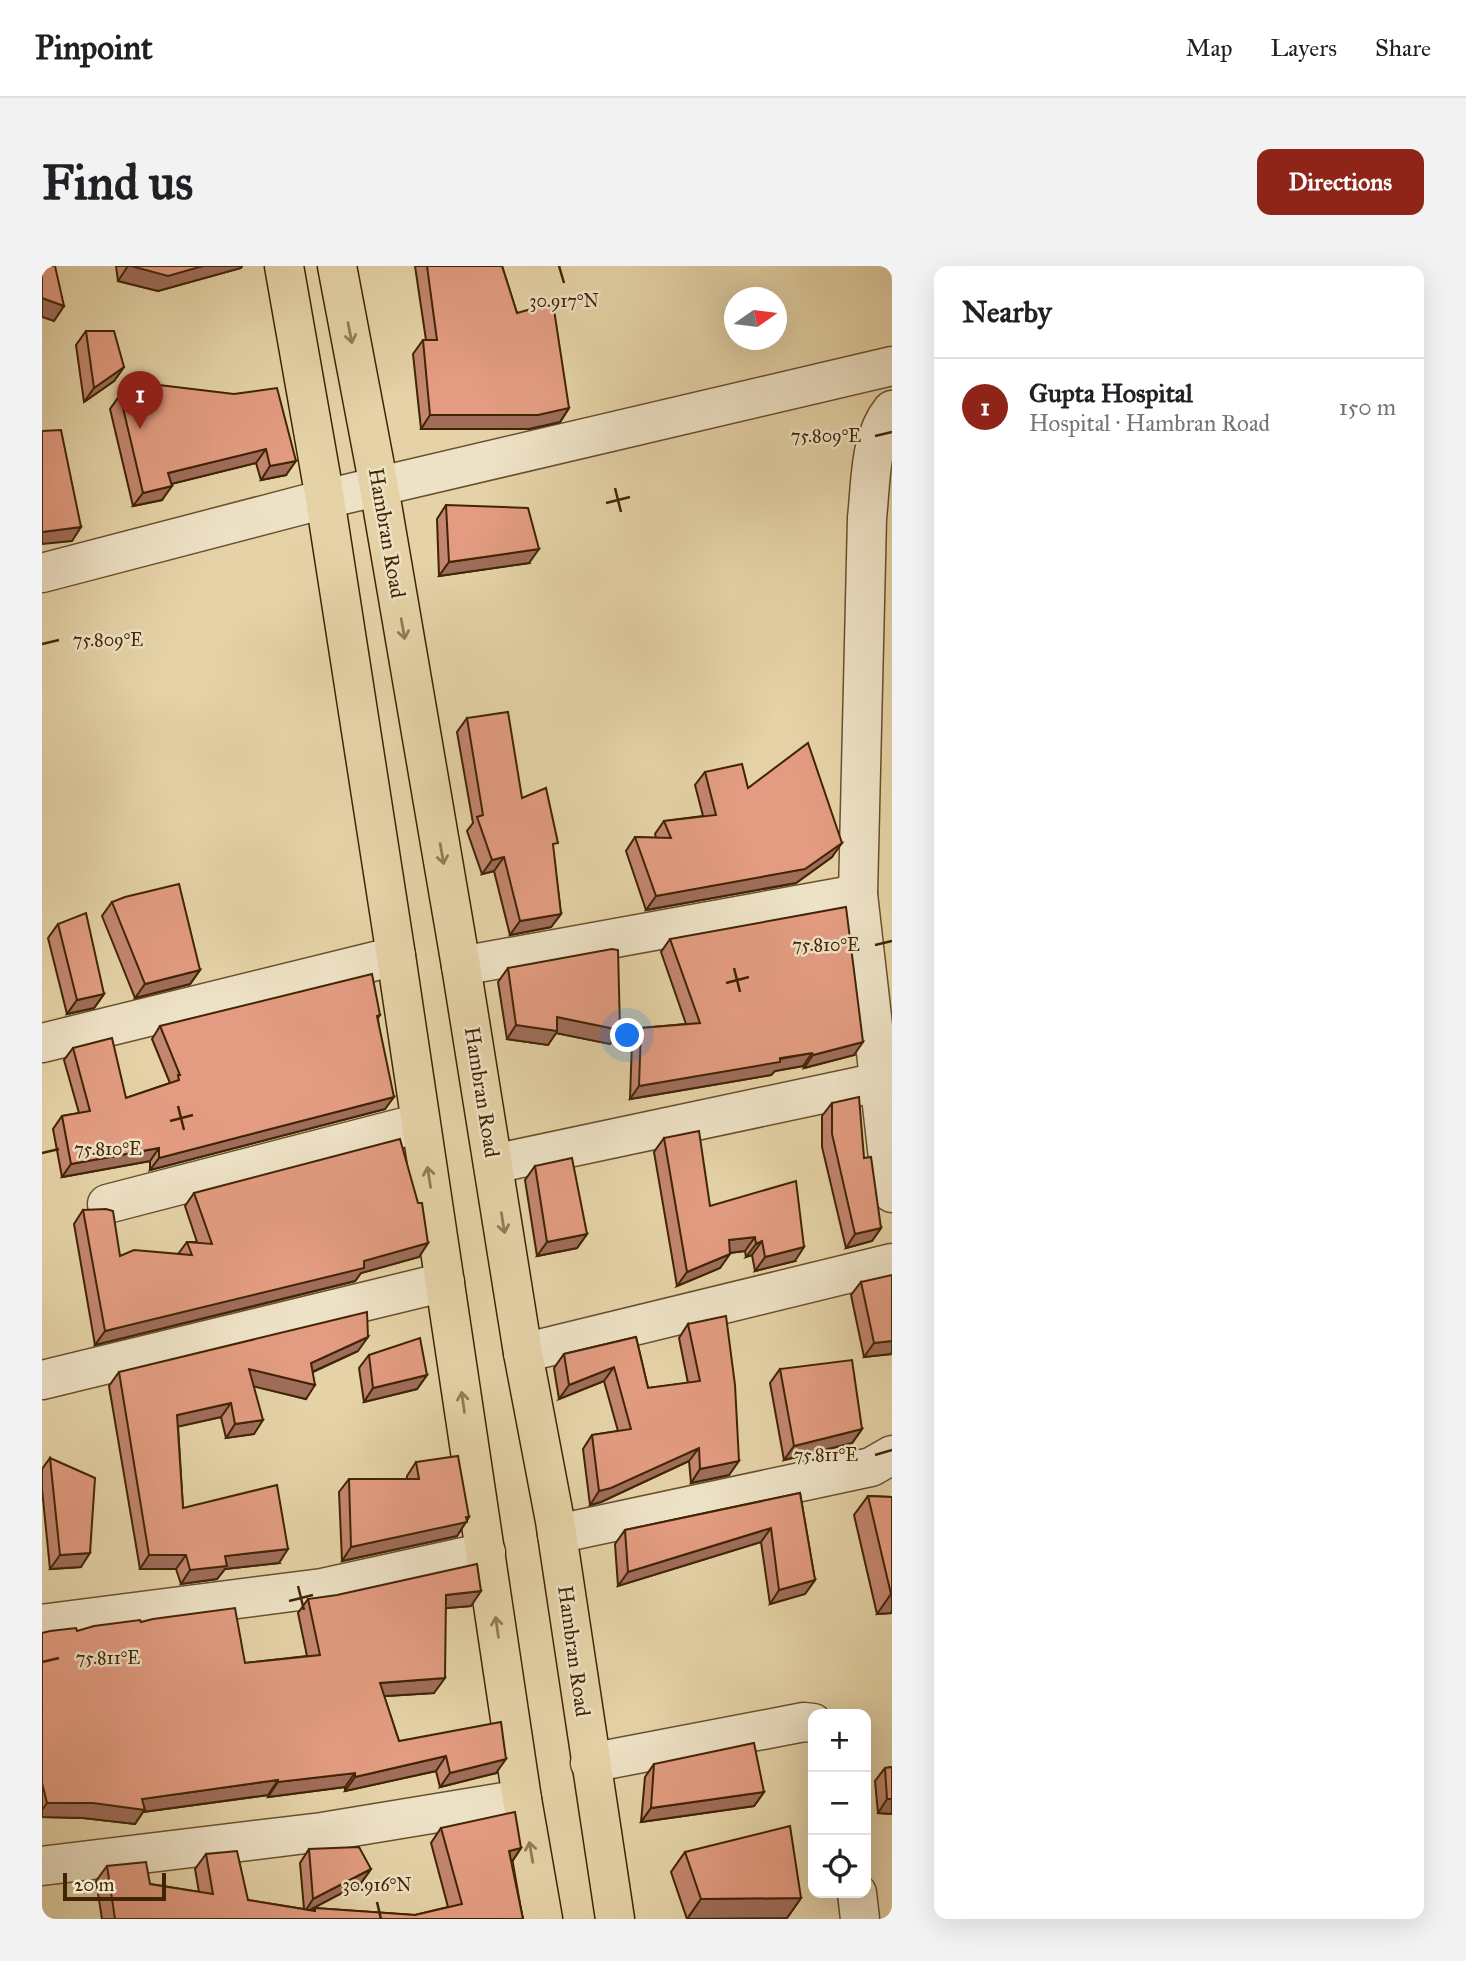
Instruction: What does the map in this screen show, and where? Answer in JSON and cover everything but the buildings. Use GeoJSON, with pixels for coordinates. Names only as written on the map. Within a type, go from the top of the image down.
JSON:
{"type":"FeatureCollection","features":[{"type":"Feature","properties":{"kind":"main road"},"geometry":{"type":"LineString","coordinates":[[284,266],[325,499],[542,1919]]}},
{"type":"Feature","properties":{"kind":"main road","name":"Hambran Road"},"geometry":{"type":"LineString","coordinates":[[338,266],[461,965],[523,1353],[557,1534],[615,1919]]}},
{"type":"Feature","properties":{"kind":"street"},"geometry":{"type":"LineString","coordinates":[[42,573],[325,499],[885,368]]}},
{"type":"Feature","properties":{"kind":"street"},"geometry":{"type":"LineString","coordinates":[[892,411],[883,421],[874,455],[867,517],[858,894],[892,1193]]}},
{"type":"Feature","properties":{"kind":"street"},"geometry":{"type":"LineString","coordinates":[[461,965],[858,894]]}},
{"type":"Feature","properties":{"kind":"street"},"geometry":{"type":"LineString","coordinates":[[42,1043],[396,956]]}},
{"type":"Feature","properties":{"kind":"street"},"geometry":{"type":"LineString","coordinates":[[493,1164],[879,1082]]}},
{"type":"Feature","properties":{"kind":"street"},"geometry":{"type":"LineString","coordinates":[[107,1203],[420,1124]]}},
{"type":"Feature","properties":{"kind":"street"},"geometry":{"type":"LineString","coordinates":[[523,1353],[892,1263]]}},
{"type":"Feature","properties":{"kind":"street"},"geometry":{"type":"LineString","coordinates":[[42,1380],[445,1282]]}},
{"type":"Feature","properties":{"kind":"street"},"geometry":{"type":"LineString","coordinates":[[557,1534],[871,1467],[892,1455]]}},
{"type":"Feature","properties":{"kind":"street"},"geometry":{"type":"LineString","coordinates":[[42,1624],[321,1588],[485,1552]]}},
{"type":"Feature","properties":{"kind":"street"},"geometry":{"type":"LineString","coordinates":[[590,1763],[808,1722]]}},
{"type":"Feature","properties":{"kind":"street"},"geometry":{"type":"LineString","coordinates":[[42,1866],[322,1832],[522,1799]]}},
{"type":"Feature","properties":{"kind":"street"},"geometry":{"type":"LineString","coordinates":[[858,1898],[860,1919]]}},
{"type":"Feature","properties":{"kind":"place","name":"Gupta Hospital"},"geometry":{"type":"Point","coordinates":[140,429]}}]}
